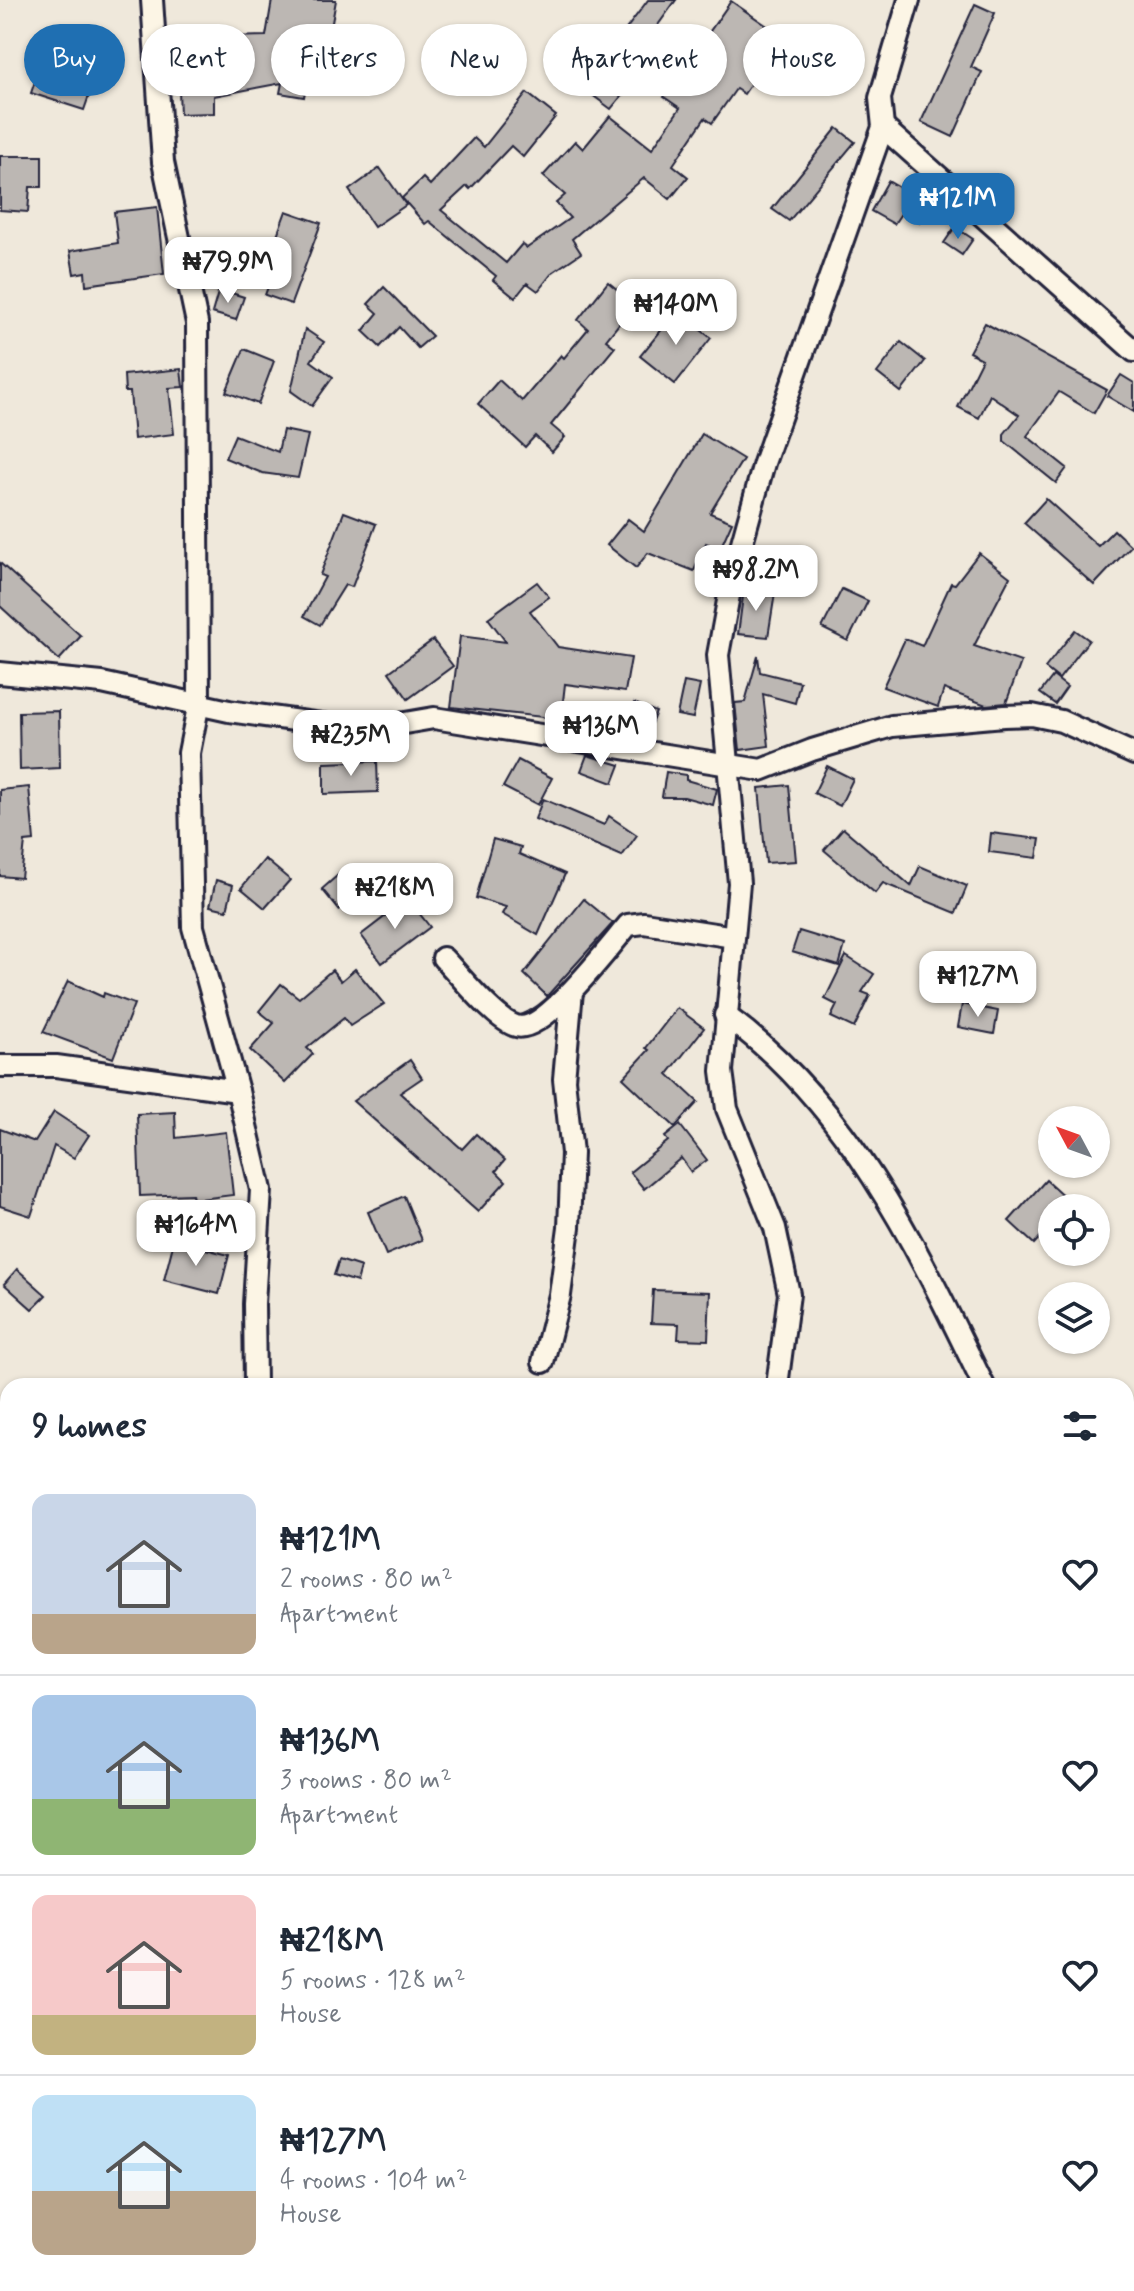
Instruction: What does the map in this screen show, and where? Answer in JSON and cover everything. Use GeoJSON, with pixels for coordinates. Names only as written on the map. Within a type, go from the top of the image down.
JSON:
{"type":"FeatureCollection","features":[{"type":"Feature","properties":{"kind":"street"},"geometry":{"type":"LineString","coordinates":[[152,0],[163,162],[197,323],[199,702],[189,753],[193,927],[238,1091],[261,1190],[254,1304],[255,1378]]}},
{"type":"Feature","properties":{"kind":"street"},"geometry":{"type":"LineString","coordinates":[[778,1378],[789,1294],[775,1228],[727,1109],[722,1071],[739,883],[718,655],[732,579],[764,463],[883,127],[880,98],[909,0]]}},
{"type":"Feature","properties":{"kind":"street"},"geometry":{"type":"LineString","coordinates":[[883,127],[1134,351]]}},
{"type":"Feature","properties":{"kind":"street"},"geometry":{"type":"LineString","coordinates":[[0,673],[102,683],[229,711],[364,730],[434,718],[761,770],[812,750],[892,726],[1004,716],[1032,715],[1061,721],[1134,754]]}},
{"type":"Feature","properties":{"kind":"street"},"geometry":{"type":"LineString","coordinates":[[443,958],[503,1018],[516,1027],[533,1026],[572,991],[628,925],[644,923],[734,937]]}},
{"type":"Feature","properties":{"kind":"street"},"geometry":{"type":"LineString","coordinates":[[543,1362],[560,1295],[569,1227],[572,1153],[564,1079],[572,991]]}},
{"type":"Feature","properties":{"kind":"street"},"geometry":{"type":"LineString","coordinates":[[725,1015],[777,1056],[820,1102],[883,1191],[980,1378]]}},
{"type":"Feature","properties":{"kind":"street"},"geometry":{"type":"LineString","coordinates":[[0,1066],[56,1066],[238,1091]]}},
{"type":"Feature","properties":{"kind":"building"},"geometry":{"type":"Polygon","coordinates":[[[272,0],[336,0],[332,24],[271,24],[271,85],[255,88],[255,36],[266,36],[272,0]]]}},
{"type":"Feature","properties":{"kind":"building"},"geometry":{"type":"Polygon","coordinates":[[[648,0],[676,0],[659,24],[630,24],[648,0]]]}},
{"type":"Feature","properties":{"kind":"building"},"geometry":{"type":"Polygon","coordinates":[[[731,1],[764,24],[743,24],[743,93],[736,89],[712,123],[705,118],[673,165],[688,177],[670,199],[644,178],[572,239],[581,253],[553,272],[538,291],[527,283],[515,298],[493,280],[496,276],[429,221],[425,224],[402,198],[423,178],[430,185],[474,138],[484,147],[527,93],[556,116],[523,157],[511,146],[470,189],[467,186],[441,210],[506,263],[522,244],[527,248],[570,218],[556,203],[565,195],[543,176],[575,141],[583,149],[610,116],[652,149],[680,108],[665,96],[727,96],[727,24],[715,24],[731,1]]]}},
{"type":"Feature","properties":{"kind":"building"},"geometry":{"type":"Polygon","coordinates":[[[975,4],[995,13],[971,67],[982,72],[953,137],[921,122],[975,4]]]}},
{"type":"Feature","properties":{"kind":"building"},"geometry":{"type":"Polygon","coordinates":[[[40,96],[89,96],[84,110],[40,96]]]}},
{"type":"Feature","properties":{"kind":"building"},"geometry":{"type":"Polygon","coordinates":[[[179,96],[214,96],[214,113],[180,114],[179,96]]]}},
{"type":"Feature","properties":{"kind":"building"},"geometry":{"type":"Polygon","coordinates":[[[594,96],[622,96],[611,109],[594,96]]]}},
{"type":"Feature","properties":{"kind":"building"},"geometry":{"type":"Polygon","coordinates":[[[837,128],[855,142],[789,221],[772,209],[837,128]]]}},
{"type":"Feature","properties":{"kind":"building"},"geometry":{"type":"Polygon","coordinates":[[[0,156],[42,156],[42,187],[30,187],[28,212],[0,210],[0,156]]]}},
{"type":"Feature","properties":{"kind":"building"},"geometry":{"type":"Polygon","coordinates":[[[380,168],[406,205],[374,227],[349,190],[380,168]]]}},
{"type":"Feature","properties":{"kind":"building"},"geometry":{"type":"Polygon","coordinates":[[[888,181],[929,205],[919,222],[902,212],[894,224],[871,211],[888,181]]]}},
{"type":"Feature","properties":{"kind":"building"},"geometry":{"type":"Polygon","coordinates":[[[157,207],[164,274],[86,285],[85,272],[74,274],[70,251],[118,243],[114,212],[157,207]]]}},
{"type":"Feature","properties":{"kind":"building"},"geometry":{"type":"Polygon","coordinates":[[[286,211],[321,223],[291,304],[265,295],[278,260],[269,257],[286,211]]]}},
{"type":"Feature","properties":{"kind":"building"},"geometry":{"type":"Polygon","coordinates":[[[955,227],[973,239],[962,255],[944,243],[955,227]]]}},
{"type":"Feature","properties":{"kind":"building"},"geometry":{"type":"Polygon","coordinates":[[[608,282],[635,304],[606,340],[615,347],[551,425],[565,437],[552,452],[535,436],[525,447],[478,404],[499,380],[522,401],[588,329],[578,320],[608,282]]]}},
{"type":"Feature","properties":{"kind":"building"},"geometry":{"type":"Polygon","coordinates":[[[384,287],[432,336],[418,348],[399,327],[380,347],[363,331],[378,313],[368,304],[384,287]]]}},
{"type":"Feature","properties":{"kind":"building"},"geometry":{"type":"Polygon","coordinates":[[[219,289],[244,297],[236,320],[212,313],[219,289]]]}},
{"type":"Feature","properties":{"kind":"building"},"geometry":{"type":"Polygon","coordinates":[[[677,311],[711,338],[675,384],[640,356],[677,311]]]}},
{"type":"Feature","properties":{"kind":"building"},"geometry":{"type":"Polygon","coordinates":[[[985,323],[1107,390],[1094,413],[1059,392],[1027,436],[1067,468],[1056,483],[1004,441],[1004,434],[1019,415],[990,395],[979,418],[958,407],[982,359],[969,352],[985,323]]]}},
{"type":"Feature","properties":{"kind":"building"},"geometry":{"type":"Polygon","coordinates":[[[305,329],[324,342],[311,361],[333,377],[312,406],[291,391],[305,329]]]}},
{"type":"Feature","properties":{"kind":"building"},"geometry":{"type":"Polygon","coordinates":[[[901,342],[925,361],[901,392],[877,373],[901,342]]]}},
{"type":"Feature","properties":{"kind":"building"},"geometry":{"type":"Polygon","coordinates":[[[244,349],[274,361],[258,404],[226,392],[244,349]]]}},
{"type":"Feature","properties":{"kind":"building"},"geometry":{"type":"Polygon","coordinates":[[[181,369],[183,387],[169,388],[174,434],[134,439],[130,392],[125,392],[124,375],[181,369]]]}},
{"type":"Feature","properties":{"kind":"building"},"geometry":{"type":"Polygon","coordinates":[[[1121,375],[1134,383],[1134,412],[1107,396],[1121,375]]]}},
{"type":"Feature","properties":{"kind":"building"},"geometry":{"type":"Polygon","coordinates":[[[283,430],[308,435],[298,478],[262,473],[225,458],[235,435],[278,452],[283,430]]]}},
{"type":"Feature","properties":{"kind":"building"},"geometry":{"type":"Polygon","coordinates":[[[702,434],[743,459],[710,513],[732,522],[720,549],[706,543],[694,571],[648,553],[636,568],[607,545],[628,519],[644,531],[702,434]]]}},
{"type":"Feature","properties":{"kind":"building"},"geometry":{"type":"Polygon","coordinates":[[[1046,499],[1098,546],[1114,530],[1131,546],[1094,585],[1024,523],[1046,499]]]}},
{"type":"Feature","properties":{"kind":"building"},"geometry":{"type":"Polygon","coordinates":[[[344,512],[376,524],[352,587],[345,585],[320,625],[304,616],[325,577],[320,575],[344,512]]]}},
{"type":"Feature","properties":{"kind":"building"},"geometry":{"type":"Polygon","coordinates":[[[979,553],[1010,577],[974,646],[1021,662],[1006,703],[986,705],[944,689],[938,707],[883,687],[905,639],[922,646],[951,583],[955,584],[979,553]]]}},
{"type":"Feature","properties":{"kind":"building"},"geometry":{"type":"Polygon","coordinates":[[[0,563],[81,636],[59,660],[0,606],[0,563]]]}},
{"type":"Feature","properties":{"kind":"building"},"geometry":{"type":"Polygon","coordinates":[[[537,582],[549,597],[530,611],[558,647],[631,658],[625,692],[565,684],[561,719],[451,707],[460,636],[506,642],[488,618],[537,582]]]}},
{"type":"Feature","properties":{"kind":"building"},"geometry":{"type":"Polygon","coordinates":[[[744,589],[775,593],[768,637],[738,634],[744,589]]]}},
{"type":"Feature","properties":{"kind":"building"},"geometry":{"type":"Polygon","coordinates":[[[842,589],[868,601],[848,641],[822,628],[842,589]]]}},
{"type":"Feature","properties":{"kind":"building"},"geometry":{"type":"Polygon","coordinates":[[[1075,630],[1089,640],[1059,679],[1045,668],[1075,630]]]}},
{"type":"Feature","properties":{"kind":"building"},"geometry":{"type":"Polygon","coordinates":[[[433,640],[453,666],[408,699],[389,672],[433,640]]]}},
{"type":"Feature","properties":{"kind":"building"},"geometry":{"type":"Polygon","coordinates":[[[758,656],[760,672],[800,682],[795,703],[763,694],[769,746],[740,750],[735,703],[745,702],[758,656]]]}},
{"type":"Feature","properties":{"kind":"building"},"geometry":{"type":"Polygon","coordinates":[[[1053,676],[1067,687],[1055,704],[1040,693],[1053,676]]]}},
{"type":"Feature","properties":{"kind":"building"},"geometry":{"type":"Polygon","coordinates":[[[684,682],[700,685],[693,718],[677,715],[684,682]]]}},
{"type":"Feature","properties":{"kind":"building"},"geometry":{"type":"Polygon","coordinates":[[[634,703],[656,712],[645,738],[622,729],[634,703]]]}},
{"type":"Feature","properties":{"kind":"building"},"geometry":{"type":"Polygon","coordinates":[[[59,711],[60,768],[20,770],[19,712],[59,711]]]}},
{"type":"Feature","properties":{"kind":"building"},"geometry":{"type":"Polygon","coordinates":[[[587,755],[620,765],[613,783],[581,771],[587,755]]]}},
{"type":"Feature","properties":{"kind":"building"},"geometry":{"type":"Polygon","coordinates":[[[518,760],[552,778],[538,805],[503,787],[518,760]]]}},
{"type":"Feature","properties":{"kind":"building"},"geometry":{"type":"Polygon","coordinates":[[[377,761],[378,792],[324,794],[324,763],[377,761]]]}},
{"type":"Feature","properties":{"kind":"building"},"geometry":{"type":"Polygon","coordinates":[[[827,766],[853,779],[840,806],[814,793],[827,766]]]}},
{"type":"Feature","properties":{"kind":"building"},"geometry":{"type":"Polygon","coordinates":[[[666,772],[686,775],[686,780],[717,789],[713,805],[684,797],[662,797],[666,772]]]}},
{"type":"Feature","properties":{"kind":"building"},"geometry":{"type":"Polygon","coordinates":[[[789,785],[796,861],[766,863],[759,788],[789,785]]]}},
{"type":"Feature","properties":{"kind":"building"},"geometry":{"type":"Polygon","coordinates":[[[29,787],[34,841],[25,842],[21,878],[0,876],[0,790],[29,787]]]}},
{"type":"Feature","properties":{"kind":"building"},"geometry":{"type":"Polygon","coordinates":[[[543,799],[604,825],[609,816],[637,835],[622,856],[535,819],[543,799]]]}},
{"type":"Feature","properties":{"kind":"building"},"geometry":{"type":"Polygon","coordinates":[[[843,828],[911,886],[920,866],[967,886],[956,913],[883,883],[875,893],[824,850],[843,828]]]}},
{"type":"Feature","properties":{"kind":"building"},"geometry":{"type":"Polygon","coordinates":[[[991,833],[1040,839],[1037,858],[989,852],[991,833]]]}},
{"type":"Feature","properties":{"kind":"building"},"geometry":{"type":"Polygon","coordinates":[[[493,839],[521,847],[519,854],[565,874],[538,935],[502,914],[506,907],[476,898],[493,839]]]}},
{"type":"Feature","properties":{"kind":"building"},"geometry":{"type":"Polygon","coordinates":[[[265,859],[290,880],[265,908],[241,888],[265,859]]]}},
{"type":"Feature","properties":{"kind":"building"},"geometry":{"type":"Polygon","coordinates":[[[346,868],[364,888],[339,910],[322,889],[346,868]]]}},
{"type":"Feature","properties":{"kind":"building"},"geometry":{"type":"Polygon","coordinates":[[[216,880],[233,885],[227,910],[210,906],[216,880]]]}},
{"type":"Feature","properties":{"kind":"building"},"geometry":{"type":"Polygon","coordinates":[[[408,899],[430,927],[382,963],[361,935],[408,899]]]}},
{"type":"Feature","properties":{"kind":"building"},"geometry":{"type":"Polygon","coordinates":[[[584,899],[613,923],[547,996],[524,974],[584,899]]]}},
{"type":"Feature","properties":{"kind":"building"},"geometry":{"type":"Polygon","coordinates":[[[799,931],[845,945],[839,966],[792,952],[799,931]]]}},
{"type":"Feature","properties":{"kind":"building"},"geometry":{"type":"Polygon","coordinates":[[[846,956],[874,974],[862,992],[870,995],[854,1028],[831,1017],[837,1005],[825,999],[846,956]]]}},
{"type":"Feature","properties":{"kind":"building"},"geometry":{"type":"Polygon","coordinates":[[[355,969],[384,1004],[350,1026],[344,1018],[307,1048],[313,1054],[285,1083],[250,1050],[274,1023],[259,1011],[281,984],[299,998],[332,970],[341,981],[355,969]]]}},
{"type":"Feature","properties":{"kind":"building"},"geometry":{"type":"Polygon","coordinates":[[[68,981],[103,997],[104,993],[134,1004],[113,1058],[43,1032],[68,981]]]}},
{"type":"Feature","properties":{"kind":"building"},"geometry":{"type":"Polygon","coordinates":[[[962,1004],[998,1011],[994,1034],[958,1027],[962,1004]]]}},
{"type":"Feature","properties":{"kind":"building"},"geometry":{"type":"Polygon","coordinates":[[[677,1008],[704,1028],[668,1074],[698,1102],[675,1127],[623,1078],[649,1050],[646,1048],[677,1008]]]}},
{"type":"Feature","properties":{"kind":"building"},"geometry":{"type":"Polygon","coordinates":[[[410,1060],[422,1078],[400,1093],[462,1149],[476,1134],[505,1160],[496,1171],[506,1181],[478,1212],[353,1101],[410,1060]]]}},
{"type":"Feature","properties":{"kind":"building"},"geometry":{"type":"Polygon","coordinates":[[[54,1112],[89,1135],[74,1158],[54,1146],[31,1216],[0,1206],[0,1129],[35,1142],[54,1112]]]}},
{"type":"Feature","properties":{"kind":"building"},"geometry":{"type":"Polygon","coordinates":[[[175,1112],[176,1138],[226,1132],[233,1195],[193,1200],[192,1194],[140,1196],[137,1114],[175,1112]]]}},
{"type":"Feature","properties":{"kind":"building"},"geometry":{"type":"Polygon","coordinates":[[[680,1125],[707,1160],[691,1172],[681,1158],[644,1189],[630,1172],[668,1141],[665,1137],[680,1125]]]}},
{"type":"Feature","properties":{"kind":"building"},"geometry":{"type":"Polygon","coordinates":[[[1046,1180],[1062,1194],[1038,1194],[1038,1240],[1034,1244],[1009,1221],[1046,1180]]]}},
{"type":"Feature","properties":{"kind":"building"},"geometry":{"type":"Polygon","coordinates":[[[404,1196],[422,1240],[386,1255],[368,1212],[404,1196]]]}},
{"type":"Feature","properties":{"kind":"building"},"geometry":{"type":"Polygon","coordinates":[[[174,1241],[229,1255],[219,1294],[164,1280],[174,1241]]]}},
{"type":"Feature","properties":{"kind":"building"},"geometry":{"type":"Polygon","coordinates":[[[339,1260],[361,1267],[357,1282],[334,1275],[339,1260]]]}},
{"type":"Feature","properties":{"kind":"building"},"geometry":{"type":"Polygon","coordinates":[[[17,1269],[46,1295],[32,1309],[4,1284],[17,1269]]]}},
{"type":"Feature","properties":{"kind":"building"},"geometry":{"type":"Polygon","coordinates":[[[653,1290],[710,1292],[708,1340],[678,1339],[679,1324],[651,1323],[653,1290]]]}}]}
